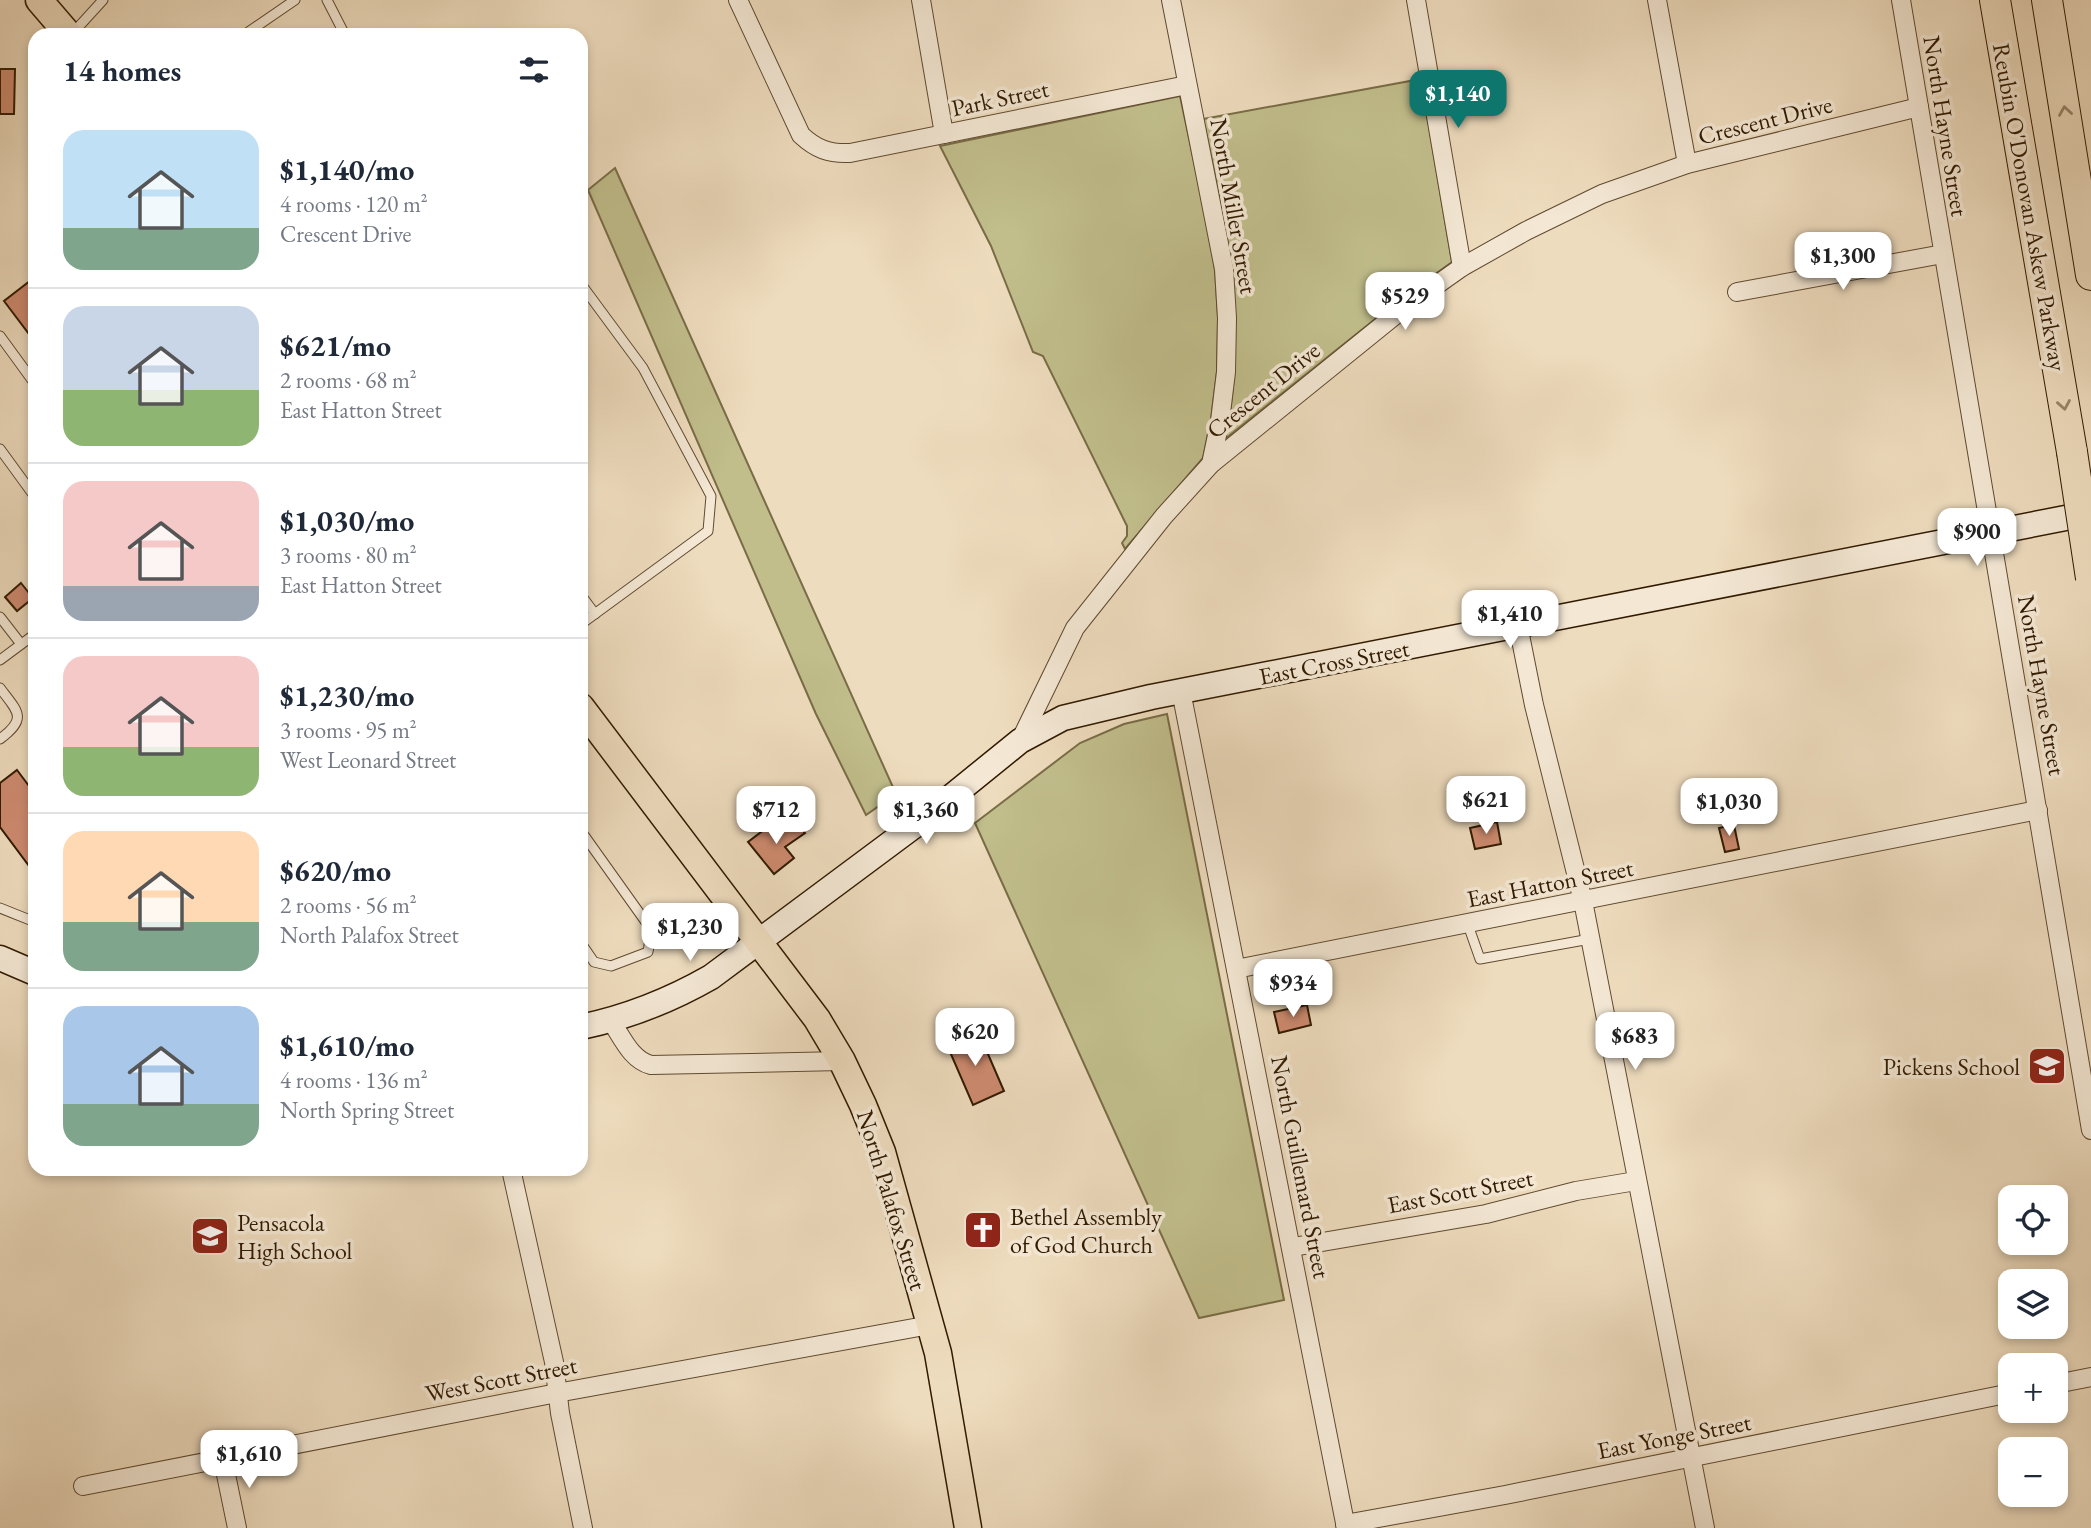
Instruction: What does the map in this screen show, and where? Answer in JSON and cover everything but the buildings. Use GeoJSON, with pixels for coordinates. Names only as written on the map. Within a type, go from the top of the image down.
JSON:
{"type":"FeatureCollection","features":[{"type":"Feature","properties":{"kind":"highway","name":"Reubin O'Donovan Askew Parkway"},"geometry":{"type":"LineString","coordinates":[[1995,0],[2091,579]]}},
{"type":"Feature","properties":{"kind":"highway","name":"Reubin O'Donovan Askew Parkway"},"geometry":{"type":"LineString","coordinates":[[2047,0],[2091,275]]}},
{"type":"Feature","properties":{"kind":"main road"},"geometry":{"type":"LineString","coordinates":[[39,0],[64,28]]}},
{"type":"Feature","properties":{"kind":"main road","name":"North Palafox Street"},"geometry":{"type":"LineString","coordinates":[[588,716],[817,1019],[842,1061],[863,1105],[882,1152],[938,1353],[968,1528]]}},
{"type":"Feature","properties":{"kind":"street","name":"Park Street"},"geometry":{"type":"LineString","coordinates":[[738,0],[801,135],[823,151],[836,154],[1187,85]]}},
{"type":"Feature","properties":{"kind":"street"},"geometry":{"type":"LineString","coordinates":[[921,0],[944,134]]}},
{"type":"Feature","properties":{"kind":"street","name":"North Miller Street"},"geometry":{"type":"LineString","coordinates":[[1171,0],[1224,269],[1226,372],[1211,464]]}},
{"type":"Feature","properties":{"kind":"street"},"geometry":{"type":"LineString","coordinates":[[1416,0],[1462,268]]}},
{"type":"Feature","properties":{"kind":"street"},"geometry":{"type":"LineString","coordinates":[[1657,0],[1687,164]]}},
{"type":"Feature","properties":{"kind":"street","name":"North Hayne Street"},"geometry":{"type":"LineString","coordinates":[[1900,0],[2091,1130]]}},
{"type":"Feature","properties":{"kind":"street","name":"Crescent Drive"},"geometry":{"type":"LineString","coordinates":[[1020,741],[1075,628],[1164,516],[1211,464],[1371,334],[1462,268],[1527,231],[1602,194],[1687,164],[1919,107]]}},
{"type":"Feature","properties":{"kind":"street"},"geometry":{"type":"LineString","coordinates":[[1737,292],[1943,254]]}},
{"type":"Feature","properties":{"kind":"street","name":"East Cross Street"},"geometry":{"type":"LineString","coordinates":[[588,1026],[639,1013],[680,995],[711,977],[940,807],[1020,741],[1063,718],[1181,691],[2091,513]]}},
{"type":"Feature","properties":{"kind":"street"},"geometry":{"type":"LineString","coordinates":[[1518,625],[1534,705],[1583,901],[1705,1528]]}},
{"type":"Feature","properties":{"kind":"street","name":"North Guillemard Street"},"geometry":{"type":"LineString","coordinates":[[1181,691],[1346,1526]]}},
{"type":"Feature","properties":{"kind":"street","name":"East Hatton Street"},"geometry":{"type":"LineString","coordinates":[[1237,969],[2038,810]]}},
{"type":"Feature","properties":{"kind":"street"},"geometry":{"type":"LineString","coordinates":[[0,958],[28,970]]}},
{"type":"Feature","properties":{"kind":"street"},"geometry":{"type":"LineString","coordinates":[[611,1021],[635,1057],[642,1063],[651,1065],[842,1061]]}},
{"type":"Feature","properties":{"kind":"street"},"geometry":{"type":"LineString","coordinates":[[513,1176],[554,1362],[557,1393],[583,1528]]}},
{"type":"Feature","properties":{"kind":"street","name":"East Scott Street"},"geometry":{"type":"LineString","coordinates":[[1293,1247],[1486,1214],[1576,1191],[1636,1181]]}},
{"type":"Feature","properties":{"kind":"street","name":"West Scott Street"},"geometry":{"type":"LineString","coordinates":[[83,1486],[557,1393],[930,1325]]}},
{"type":"Feature","properties":{"kind":"street"},"geometry":{"type":"LineString","coordinates":[[2068,1382],[2091,1377]]}},
{"type":"Feature","properties":{"kind":"street","name":"East Yonge Street"},"geometry":{"type":"LineString","coordinates":[[1346,1526],[1998,1396]]}},
{"type":"Feature","properties":{"kind":"street"},"geometry":{"type":"LineString","coordinates":[[223,1460],[237,1528]]}},
{"type":"Feature","properties":{"kind":"lane"},"geometry":{"type":"LineString","coordinates":[[77,28],[103,0]]}},
{"type":"Feature","properties":{"kind":"lane"},"geometry":{"type":"LineString","coordinates":[[254,28],[295,0]]}},
{"type":"Feature","properties":{"kind":"lane"},"geometry":{"type":"LineString","coordinates":[[327,0],[341,28]]}},
{"type":"Feature","properties":{"kind":"lane"},"geometry":{"type":"LineString","coordinates":[[588,293],[643,368],[711,496],[708,531],[588,619]]}},
{"type":"Feature","properties":{"kind":"lane"},"geometry":{"type":"LineString","coordinates":[[0,336],[28,374]]}},
{"type":"Feature","properties":{"kind":"lane"},"geometry":{"type":"LineString","coordinates":[[0,449],[28,487]]}},
{"type":"Feature","properties":{"kind":"lane"},"geometry":{"type":"LineString","coordinates":[[588,604],[595,614]]}},
{"type":"Feature","properties":{"kind":"lane"},"geometry":{"type":"LineString","coordinates":[[0,617],[21,644]]}},
{"type":"Feature","properties":{"kind":"lane"},"geometry":{"type":"LineString","coordinates":[[0,660],[28,639]]}},
{"type":"Feature","properties":{"kind":"lane"},"geometry":{"type":"LineString","coordinates":[[0,688],[18,712],[18,721],[13,729],[0,739]]}},
{"type":"Feature","properties":{"kind":"lane"},"geometry":{"type":"LineString","coordinates":[[588,841],[648,925],[650,939],[648,952],[611,966],[594,962],[588,953]]}},
{"type":"Feature","properties":{"kind":"lane"},"geometry":{"type":"LineString","coordinates":[[0,908],[28,919]]}},
{"type":"Feature","properties":{"kind":"lane"},"geometry":{"type":"LineString","coordinates":[[1468,925],[1480,959],[1590,939]]}},
{"type":"Feature","properties":{"kind":"shaded area"},"geometry":{"type":"Polygon","coordinates":[[[1421,79],[1452,262],[1399,300],[1225,439],[1232,398],[1235,318],[1220,199],[1203,119],[1421,79]]]}},
{"type":"Feature","properties":{"kind":"shaded area"},"geometry":{"type":"Polygon","coordinates":[[[1180,96],[1215,270],[1217,371],[1203,458],[1125,549],[1122,543],[1127,536],[1127,526],[1043,356],[1033,352],[991,246],[940,146],[1180,96]]]}},
{"type":"Feature","properties":{"kind":"shaded area"},"geometry":{"type":"Polygon","coordinates":[[[615,168],[896,794],[866,815],[816,714],[588,190],[615,168]]]}},
{"type":"Feature","properties":{"kind":"shaded area"},"geometry":{"type":"Polygon","coordinates":[[[1167,714],[1284,1300],[1199,1318],[975,823],[1080,743],[1124,724],[1167,714]]]}},
{"type":"Feature","properties":{"kind":"place","name":"Pickens School"},"geometry":{"type":"Point","coordinates":[2047,1066]}},
{"type":"Feature","properties":{"kind":"place","name":"Bethel Assembly of God Church"},"geometry":{"type":"Point","coordinates":[983,1230]}},
{"type":"Feature","properties":{"kind":"place","name":"Pensacola High School"},"geometry":{"type":"Point","coordinates":[210,1236]}}]}
